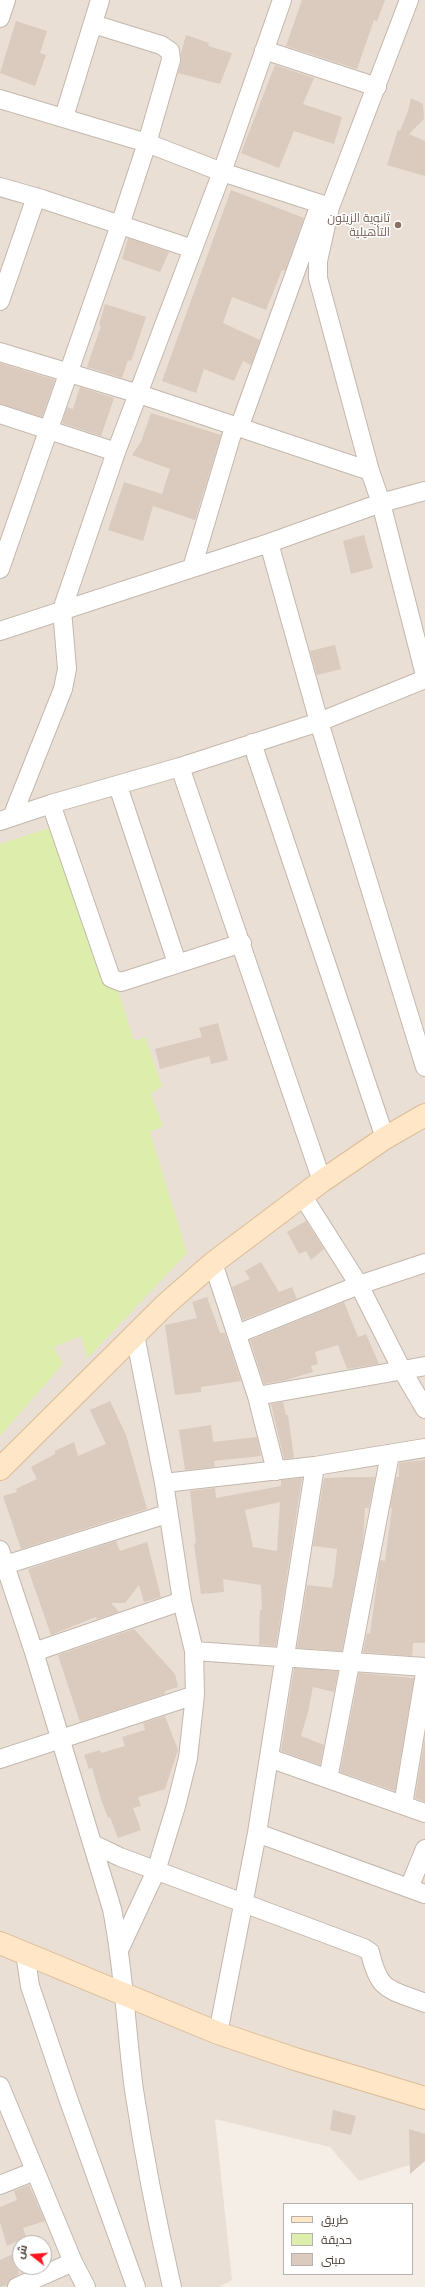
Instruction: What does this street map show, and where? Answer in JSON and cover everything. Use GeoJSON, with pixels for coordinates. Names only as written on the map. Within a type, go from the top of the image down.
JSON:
{"type":"FeatureCollection","features":[{"type":"Feature","properties":{"kind":"main road"},"geometry":{"type":"LineString","coordinates":[[0,1469],[165,1305],[213,1263],[322,1181],[385,1138],[425,1115]]}},
{"type":"Feature","properties":{"kind":"main road"},"geometry":{"type":"LineString","coordinates":[[0,1943],[124,1996],[218,2033],[295,2059],[425,2098]]}},
{"type":"Feature","properties":{"kind":"street"},"geometry":{"type":"LineString","coordinates":[[0,18],[6,0]]}},
{"type":"Feature","properties":{"kind":"street"},"geometry":{"type":"LineString","coordinates":[[64,117],[100,0]]}},
{"type":"Feature","properties":{"kind":"street"},"geometry":{"type":"LineString","coordinates":[[6,819],[64,689],[67,669],[62,610],[116,452],[222,172],[282,0]]}},
{"type":"Feature","properties":{"kind":"street"},"geometry":{"type":"LineString","coordinates":[[192,568],[236,427],[325,206],[377,87],[409,0]]}},
{"type":"Feature","properties":{"kind":"street"},"geometry":{"type":"LineString","coordinates":[[0,570],[4,542],[49,430],[70,372],[147,143],[171,60],[170,51],[162,45],[93,24]]}},
{"type":"Feature","properties":{"kind":"street"},"geometry":{"type":"LineString","coordinates":[[264,50],[377,87]]}},
{"type":"Feature","properties":{"kind":"street"},"geometry":{"type":"LineString","coordinates":[[0,99],[147,143],[222,172],[325,206]]}},
{"type":"Feature","properties":{"kind":"street"},"geometry":{"type":"LineString","coordinates":[[0,187],[36,197],[193,250]]}},
{"type":"Feature","properties":{"kind":"street"},"geometry":{"type":"LineString","coordinates":[[0,301],[36,197]]}},
{"type":"Feature","properties":{"kind":"street"},"geometry":{"type":"LineString","coordinates":[[325,206],[318,260],[318,278],[370,471],[381,503],[425,675]]}},
{"type":"Feature","properties":{"kind":"street"},"geometry":{"type":"LineString","coordinates":[[0,352],[139,394],[370,471]]}},
{"type":"Feature","properties":{"kind":"street"},"geometry":{"type":"LineString","coordinates":[[0,414],[116,452]]}},
{"type":"Feature","properties":{"kind":"street"},"geometry":{"type":"LineString","coordinates":[[0,631],[269,543],[381,503],[425,491]]}},
{"type":"Feature","properties":{"kind":"street"},"geometry":{"type":"LineString","coordinates":[[269,543],[319,722],[425,1067]]}},
{"type":"Feature","properties":{"kind":"street"},"geometry":{"type":"LineString","coordinates":[[6,819],[51,804],[180,767],[319,722],[425,679]]}},
{"type":"Feature","properties":{"kind":"street"},"geometry":{"type":"LineString","coordinates":[[252,743],[385,1138]]}},
{"type":"Feature","properties":{"kind":"street"},"geometry":{"type":"LineString","coordinates":[[180,767],[242,943],[322,1181]]}},
{"type":"Feature","properties":{"kind":"street"},"geometry":{"type":"LineString","coordinates":[[118,786],[177,963]]}},
{"type":"Feature","properties":{"kind":"street"},"geometry":{"type":"LineString","coordinates":[[51,804],[111,978],[121,982],[242,943]]}},
{"type":"Feature","properties":{"kind":"street"},"geometry":{"type":"LineString","coordinates":[[302,1195],[359,1285],[402,1370],[425,1409]]}},
{"type":"Feature","properties":{"kind":"street"},"geometry":{"type":"LineString","coordinates":[[213,1263],[257,1396],[276,1471]]}},
{"type":"Feature","properties":{"kind":"street"},"geometry":{"type":"LineString","coordinates":[[237,1334],[359,1285],[425,1263]]}},
{"type":"Feature","properties":{"kind":"street"},"geometry":{"type":"LineString","coordinates":[[120,1948],[156,1870],[176,1806],[188,1758],[195,1695],[194,1651],[182,1601],[167,1514],[164,1483],[135,1335]]}},
{"type":"Feature","properties":{"kind":"street"},"geometry":{"type":"LineString","coordinates":[[257,1396],[425,1366]]}},
{"type":"Feature","properties":{"kind":"street"},"geometry":{"type":"LineString","coordinates":[[164,1483],[315,1466],[425,1448]]}},
{"type":"Feature","properties":{"kind":"street"},"geometry":{"type":"LineString","coordinates":[[328,1779],[390,1454]]}},
{"type":"Feature","properties":{"kind":"street"},"geometry":{"type":"LineString","coordinates":[[218,2033],[245,1902],[257,1833],[286,1658],[315,1466]]}},
{"type":"Feature","properties":{"kind":"street"},"geometry":{"type":"LineString","coordinates":[[167,1514],[3,1557],[34,1652],[59,1739],[93,1844],[112,1909],[120,1948],[134,2089],[147,2168],[172,2287]]}},
{"type":"Feature","properties":{"kind":"street"},"geometry":{"type":"LineString","coordinates":[[34,1652],[182,1601]]}},
{"type":"Feature","properties":{"kind":"street"},"geometry":{"type":"LineString","coordinates":[[194,1651],[425,1667]]}},
{"type":"Feature","properties":{"kind":"street"},"geometry":{"type":"LineString","coordinates":[[403,1805],[425,1673]]}},
{"type":"Feature","properties":{"kind":"street"},"geometry":{"type":"LineString","coordinates":[[0,1759],[195,1695]]}},
{"type":"Feature","properties":{"kind":"street"},"geometry":{"type":"LineString","coordinates":[[269,1758],[425,1813]]}},
{"type":"Feature","properties":{"kind":"street"},"geometry":{"type":"LineString","coordinates":[[257,1833],[417,1891],[425,1849]]}},
{"type":"Feature","properties":{"kind":"street"},"geometry":{"type":"LineString","coordinates":[[93,1844],[156,1870],[245,1902],[364,1948],[370,1952],[376,1973],[386,1988],[425,2004]]}},
{"type":"Feature","properties":{"kind":"street"},"geometry":{"type":"LineString","coordinates":[[26,1953],[30,1986],[69,2102],[136,2287]]}},
{"type":"Feature","properties":{"kind":"street"},"geometry":{"type":"LineString","coordinates":[[0,2086],[73,2262],[86,2287]]}},
{"type":"Feature","properties":{"kind":"street"},"geometry":{"type":"LineString","coordinates":[[0,2185],[35,2171]]}},
{"type":"Feature","properties":{"kind":"street"},"geometry":{"type":"LineString","coordinates":[[17,2287],[73,2262]]}},
{"type":"Feature","properties":{"kind":"shaded area"},"geometry":{"type":"Polygon","coordinates":[[[0,0],[425,0],[425,2160],[359,2181],[330,2147],[215,2119],[232,2280],[219,2287],[0,2287],[0,0]]]}},
{"type":"Feature","properties":{"kind":"green space"},"geometry":{"type":"Polygon","coordinates":[[[56,826],[103,983],[115,981],[134,1041],[145,1037],[162,1086],[151,1094],[163,1126],[150,1132],[187,1253],[87,1359],[81,1336],[54,1347],[63,1364],[0,1436],[0,844],[56,826]]]}},
{"type":"Feature","properties":{"kind":"building"},"geometry":{"type":"Polygon","coordinates":[[[302,0],[385,0],[377,21],[374,20],[357,69],[286,46],[302,0]]]}},
{"type":"Feature","properties":{"kind":"building"},"geometry":{"type":"Polygon","coordinates":[[[16,21],[47,31],[40,53],[46,55],[35,86],[0,73],[16,21]]]}},
{"type":"Feature","properties":{"kind":"building"},"geometry":{"type":"Polygon","coordinates":[[[186,35],[209,43],[208,46],[232,53],[220,84],[178,73],[186,35]]]}},
{"type":"Feature","properties":{"kind":"building"},"geometry":{"type":"Polygon","coordinates":[[[275,65],[314,78],[303,104],[342,117],[334,144],[294,131],[279,168],[241,153],[275,65]]]}},
{"type":"Feature","properties":{"kind":"building"},"geometry":{"type":"Polygon","coordinates":[[[411,98],[423,104],[424,119],[409,134],[425,141],[425,176],[387,165],[398,130],[400,131],[408,111],[411,98]]]}},
{"type":"Feature","properties":{"kind":"building"},"geometry":{"type":"Polygon","coordinates":[[[231,190],[304,218],[285,271],[282,270],[266,310],[232,297],[223,323],[260,340],[251,365],[243,361],[234,381],[204,369],[196,393],[162,381],[231,190]]]}},
{"type":"Feature","properties":{"kind":"building"},"geometry":{"type":"Polygon","coordinates":[[[128,238],[169,252],[160,272],[122,259],[128,238]]]}},
{"type":"Feature","properties":{"kind":"building"},"geometry":{"type":"Polygon","coordinates":[[[105,304],[146,317],[131,361],[128,360],[122,378],[87,367],[101,326],[99,325],[105,304]]]}},
{"type":"Feature","properties":{"kind":"building"},"geometry":{"type":"Polygon","coordinates":[[[0,363],[55,380],[42,417],[0,404],[0,363]]]}},
{"type":"Feature","properties":{"kind":"building"},"geometry":{"type":"Polygon","coordinates":[[[80,387],[114,398],[101,436],[62,423],[67,407],[73,409],[80,387]]]}},
{"type":"Feature","properties":{"kind":"building"},"geometry":{"type":"Polygon","coordinates":[[[151,413],[221,435],[195,520],[153,506],[143,541],[108,530],[124,482],[162,494],[170,469],[132,455],[141,442],[151,413]]]}},
{"type":"Feature","properties":{"kind":"building"},"geometry":{"type":"Polygon","coordinates":[[[364,535],[373,568],[351,574],[343,541],[364,535]]]}},
{"type":"Feature","properties":{"kind":"building"},"geometry":{"type":"Polygon","coordinates":[[[335,645],[341,669],[317,675],[310,651],[335,645]]]}},
{"type":"Feature","properties":{"kind":"building"},"geometry":{"type":"Polygon","coordinates":[[[218,1023],[228,1060],[211,1064],[209,1056],[160,1069],[155,1049],[202,1037],[199,1028],[218,1023]]]}},
{"type":"Feature","properties":{"kind":"building"},"geometry":{"type":"Polygon","coordinates":[[[306,1221],[324,1249],[311,1260],[306,1251],[299,1254],[287,1232],[306,1221]]]}},
{"type":"Feature","properties":{"kind":"building"},"geometry":{"type":"Polygon","coordinates":[[[261,1262],[279,1292],[292,1287],[297,1299],[243,1320],[232,1287],[250,1279],[245,1271],[261,1262]]]}},
{"type":"Feature","properties":{"kind":"building"},"geometry":{"type":"Polygon","coordinates":[[[207,1297],[220,1333],[225,1333],[241,1381],[201,1387],[201,1392],[175,1395],[165,1325],[197,1318],[192,1302],[207,1297]]]}},
{"type":"Feature","properties":{"kind":"building"},"geometry":{"type":"Polygon","coordinates":[[[344,1302],[358,1337],[366,1334],[379,1364],[347,1369],[338,1345],[315,1352],[318,1364],[311,1366],[313,1372],[286,1380],[264,1384],[250,1340],[344,1302]]]}},
{"type":"Feature","properties":{"kind":"building"},"geometry":{"type":"Polygon","coordinates":[[[110,1401],[126,1435],[147,1509],[21,1549],[3,1496],[17,1492],[16,1489],[37,1479],[31,1467],[55,1454],[55,1451],[74,1442],[78,1456],[106,1444],[90,1410],[110,1401]]]}},
{"type":"Feature","properties":{"kind":"building"},"geometry":{"type":"Polygon","coordinates":[[[283,1402],[286,1415],[288,1415],[294,1458],[284,1459],[271,1404],[283,1402]]]}},
{"type":"Feature","properties":{"kind":"building"},"geometry":{"type":"Polygon","coordinates":[[[211,1425],[213,1442],[257,1437],[261,1456],[214,1461],[215,1467],[185,1470],[179,1430],[211,1425]]]}},
{"type":"Feature","properties":{"kind":"building"},"geometry":{"type":"Polygon","coordinates":[[[425,1460],[425,1643],[413,1643],[412,1656],[363,1652],[367,1633],[370,1634],[380,1560],[385,1561],[392,1508],[390,1508],[396,1477],[399,1477],[399,1463],[425,1460]]]}},
{"type":"Feature","properties":{"kind":"building"},"geometry":{"type":"Polygon","coordinates":[[[375,1477],[369,1508],[365,1508],[363,1541],[342,1651],[297,1648],[307,1585],[332,1588],[334,1579],[337,1549],[313,1546],[324,1478],[375,1477]]]}},
{"type":"Feature","properties":{"kind":"building"},"geometry":{"type":"Polygon","coordinates":[[[302,1478],[276,1646],[259,1645],[260,1610],[262,1610],[261,1585],[223,1579],[224,1592],[201,1594],[194,1544],[196,1543],[190,1491],[215,1488],[216,1498],[281,1486],[281,1480],[302,1478]],[[280,1502],[245,1510],[253,1547],[277,1551],[280,1502]]]}},
{"type":"Feature","properties":{"kind":"building"},"geometry":{"type":"Polygon","coordinates":[[[116,1541],[120,1551],[147,1542],[161,1597],[144,1602],[139,1585],[125,1603],[111,1603],[119,1612],[97,1619],[96,1617],[51,1635],[28,1569],[116,1541]]]}},
{"type":"Feature","properties":{"kind":"building"},"geometry":{"type":"Polygon","coordinates":[[[134,1629],[175,1674],[178,1687],[165,1691],[165,1694],[80,1722],[58,1655],[134,1629]]]}},
{"type":"Feature","properties":{"kind":"building"},"geometry":{"type":"Polygon","coordinates":[[[294,1668],[338,1671],[334,1692],[313,1687],[301,1736],[324,1745],[320,1765],[281,1751],[294,1668]]]}},
{"type":"Feature","properties":{"kind":"building"},"geometry":{"type":"Polygon","coordinates":[[[359,1673],[414,1678],[395,1791],[340,1772],[359,1673]]]}},
{"type":"Feature","properties":{"kind":"building"},"geometry":{"type":"Polygon","coordinates":[[[165,1716],[178,1750],[165,1789],[138,1797],[141,1806],[133,1808],[141,1830],[118,1838],[110,1817],[108,1818],[92,1768],[89,1769],[84,1755],[100,1750],[101,1753],[125,1746],[122,1737],[145,1730],[143,1723],[165,1716]]]}},
{"type":"Feature","properties":{"kind":"building"},"geometry":{"type":"Polygon","coordinates":[[[425,1737],[425,1802],[415,1798],[425,1737]]]}},
{"type":"Feature","properties":{"kind":"building"},"geometry":{"type":"Polygon","coordinates":[[[333,2110],[356,2116],[351,2135],[330,2130],[333,2110]]]}},
{"type":"Feature","properties":{"kind":"building"},"geometry":{"type":"Polygon","coordinates":[[[409,2129],[425,2134],[425,2161],[410,2174],[409,2129]]]}},
{"type":"Feature","properties":{"kind":"building"},"geometry":{"type":"Polygon","coordinates":[[[29,2185],[45,2221],[23,2228],[25,2235],[12,2235],[12,2244],[7,2246],[0,2222],[0,2207],[17,2200],[14,2191],[29,2185]]]}},
{"type":"Feature","properties":{"kind":"building"},"geometry":{"type":"Polygon","coordinates":[[[12,2254],[12,2275],[18,2275],[9,2281],[7,2285],[0,2287],[0,2260],[12,2254]]]}},
{"type":"Feature","properties":{"kind":"place","name":"ثانوية الزيتون التأهيلية"},"geometry":{"type":"Point","coordinates":[398,225]}}]}
